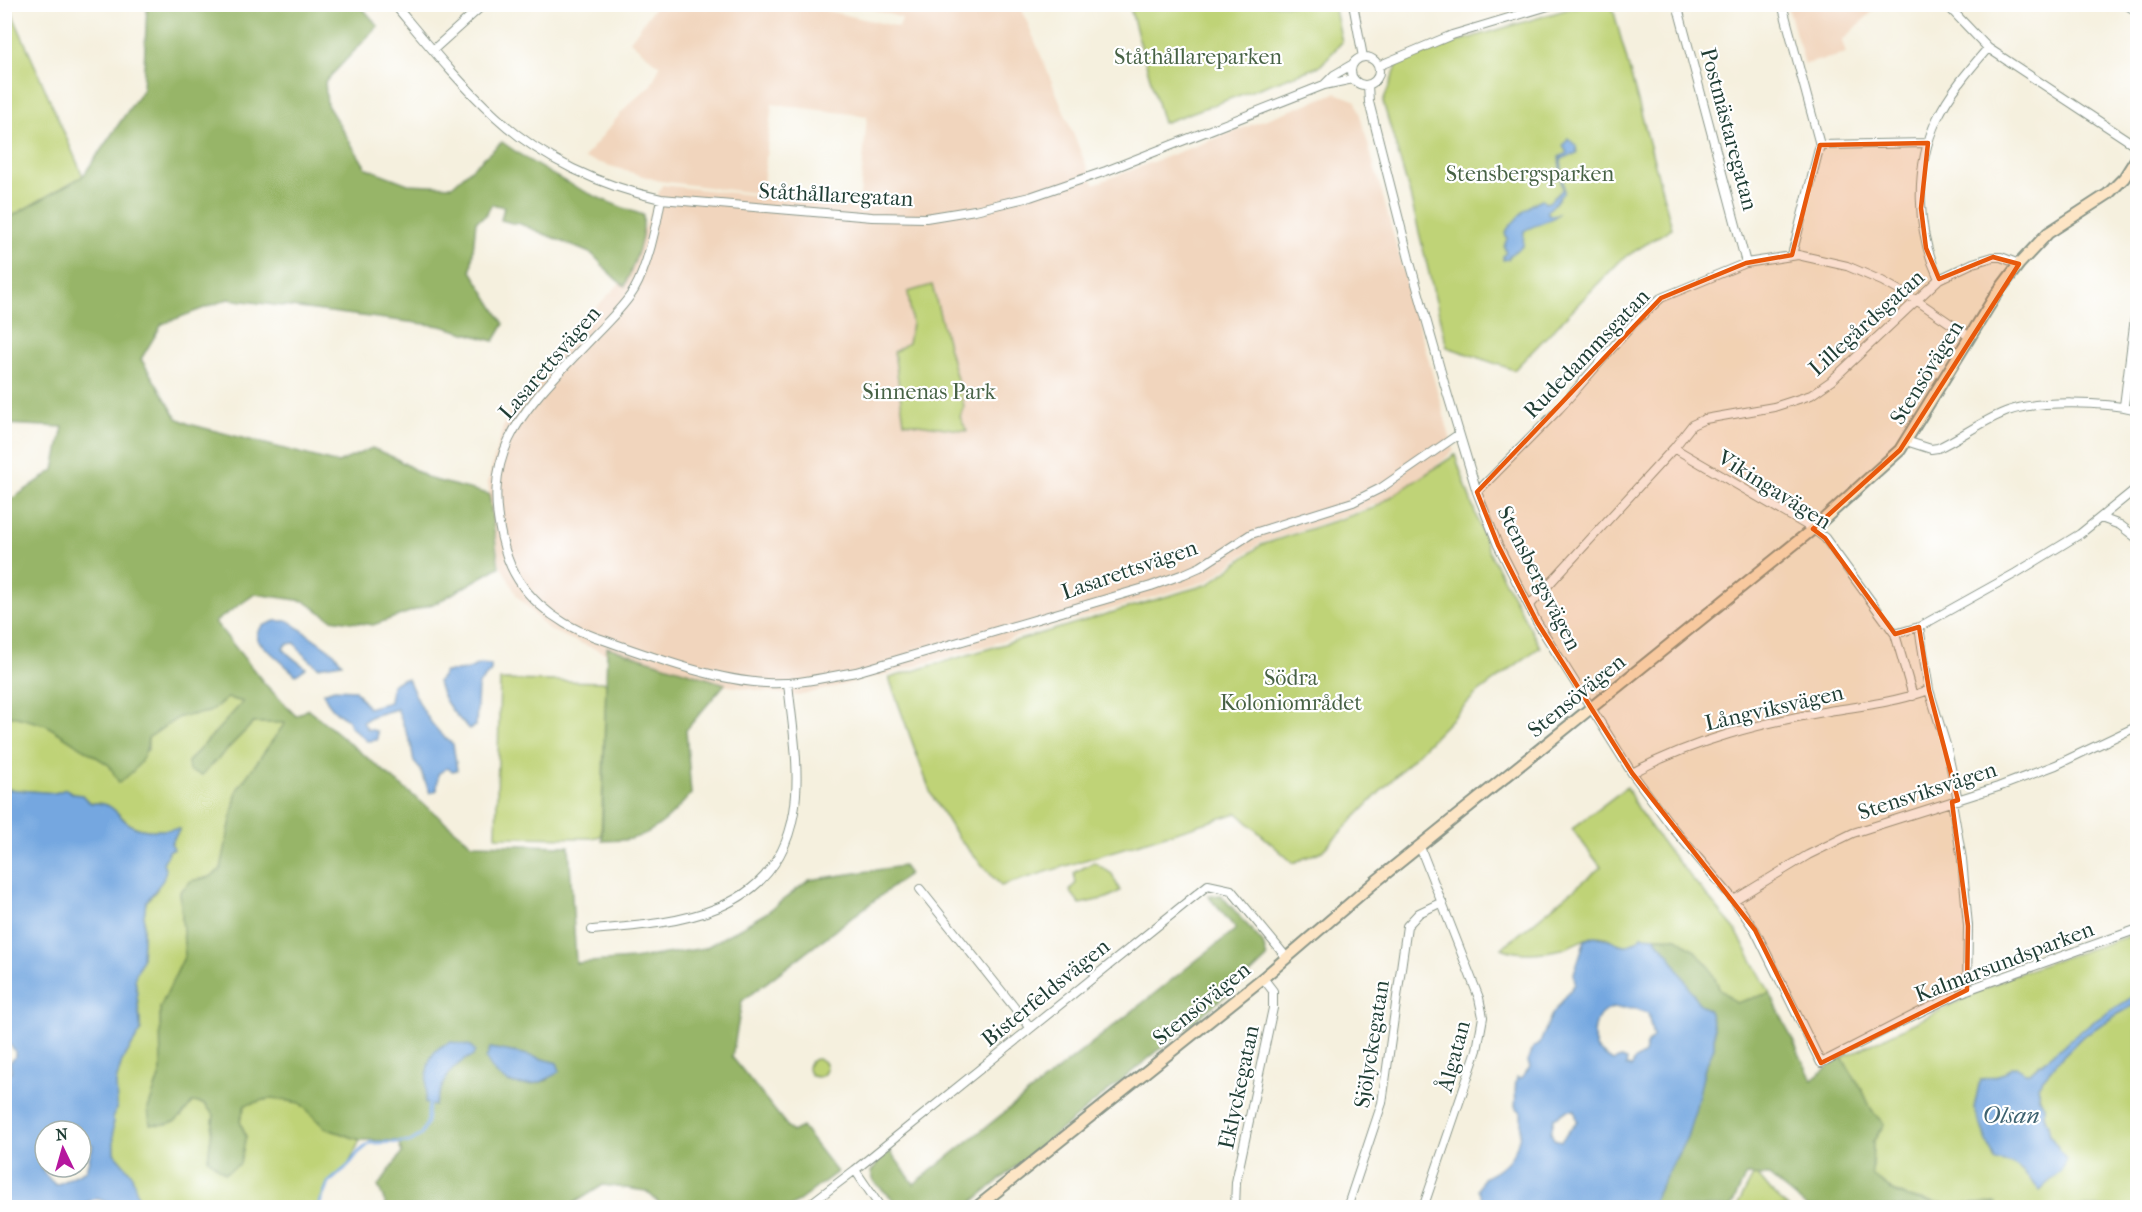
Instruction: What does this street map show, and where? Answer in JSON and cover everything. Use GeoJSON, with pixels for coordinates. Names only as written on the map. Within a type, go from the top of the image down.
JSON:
{"type":"FeatureCollection","features":[{"type":"Feature","properties":{"kind":"street","name":"Ståthållaregatan"},"geometry":{"type":"LineString","coordinates":[[394,4],[433,50],[496,117],[532,145],[593,178],[630,192],[661,199],[872,217],[926,218],[975,210],[1030,197],[1106,171],[1324,84],[1353,79]]}},
{"type":"Feature","properties":{"kind":"street"},"geometry":{"type":"LineString","coordinates":[[433,50],[484,4]]}},
{"type":"Feature","properties":{"kind":"street"},"geometry":{"type":"LineString","coordinates":[[1353,4],[1363,57],[1372,59],[1378,66],[1377,78],[1368,85],[1360,84],[1353,79],[1351,72],[1353,64]]}},
{"type":"Feature","properties":{"kind":"street"},"geometry":{"type":"LineString","coordinates":[[1378,66],[1452,35],[1555,4]]}},
{"type":"Feature","properties":{"kind":"street","name":"Postmästaregatan"},"geometry":{"type":"LineString","coordinates":[[1677,4],[1746,263]]}},
{"type":"Feature","properties":{"kind":"street"},"geometry":{"type":"LineString","coordinates":[[1782,4],[1820,145],[1792,255]]}},
{"type":"Feature","properties":{"kind":"street"},"geometry":{"type":"LineString","coordinates":[[1946,4],[1988,48],[2138,147]]}},
{"type":"Feature","properties":{"kind":"street"},"geometry":{"type":"LineString","coordinates":[[2125,4],[2138,12]]}},
{"type":"Feature","properties":{"kind":"street"},"geometry":{"type":"LineString","coordinates":[[1939,279],[1926,248],[1921,208],[1923,171],[1928,143],[1938,118],[1956,87],[1988,48]]}},
{"type":"Feature","properties":{"kind":"street","name":"Ståthållaregatan"},"geometry":{"type":"LineString","coordinates":[[1324,84],[1363,57]]}},
{"type":"Feature","properties":{"kind":"street","name":"Stensbergsvägen"},"geometry":{"type":"LineString","coordinates":[[1368,85],[1369,102],[1409,259],[1477,492],[1498,545],[1537,622],[1632,773],[1672,827],[1734,900],[1755,930],[1821,1063]]}},
{"type":"Feature","properties":{"kind":"street"},"geometry":{"type":"LineString","coordinates":[[1820,145],[1928,143]]}},
{"type":"Feature","properties":{"kind":"street","name":"Stensövägen"},"geometry":{"type":"LineString","coordinates":[[976,1208],[1263,978],[1368,887],[1813,529],[1900,450],[1997,293],[2019,264],[2048,233],[2116,186],[2138,156]]}},
{"type":"Feature","properties":{"kind":"street","name":"Lasarettsvägen"},"geometry":{"type":"LineString","coordinates":[[661,199],[646,258],[634,289],[518,421],[508,439],[496,489],[496,518],[509,563],[519,581],[537,603],[578,632],[681,666],[745,681],[788,683],[856,672],[1151,586],[1200,567],[1251,534],[1353,502],[1381,488],[1459,434]]}},
{"type":"Feature","properties":{"kind":"street","name":"Rudedammsgatan"},"geometry":{"type":"LineString","coordinates":[[1477,492],[1559,409],[1634,323],[1661,298],[1746,263],[1792,255],[1847,266],[1882,281],[1916,300],[1970,337]]}},
{"type":"Feature","properties":{"kind":"street","name":"Lillegårdsgatan"},"geometry":{"type":"LineString","coordinates":[[1529,606],[1674,448],[1692,425],[1705,419],[1774,407],[1811,395],[1831,381],[1939,279],[1973,263],[1993,257],[2005,258],[2019,264]]}},
{"type":"Feature","properties":{"kind":"street"},"geometry":{"type":"LineString","coordinates":[[2124,406],[2138,293]]}},
{"type":"Feature","properties":{"kind":"street"},"geometry":{"type":"LineString","coordinates":[[1906,441],[1931,449],[1938,448],[2007,412],[2032,406],[2124,406],[2138,410]]}},
{"type":"Feature","properties":{"kind":"street","name":"Vikingavägen"},"geometry":{"type":"LineString","coordinates":[[1674,448],[1825,538],[1895,634],[1912,696]]}},
{"type":"Feature","properties":{"kind":"street"},"geometry":{"type":"LineString","coordinates":[[2136,486],[2138,507]]}},
{"type":"Feature","properties":{"kind":"street"},"geometry":{"type":"LineString","coordinates":[[1895,634],[1919,627],[2080,534],[2136,486]]}},
{"type":"Feature","properties":{"kind":"street"},"geometry":{"type":"LineString","coordinates":[[2101,518],[2120,525],[2138,539]]}},
{"type":"Feature","properties":{"kind":"street"},"geometry":{"type":"LineString","coordinates":[[1919,627],[1929,690],[1946,745],[1955,801],[1968,926],[1967,990]]}},
{"type":"Feature","properties":{"kind":"street"},"geometry":{"type":"LineString","coordinates":[[592,930],[648,926],[700,915],[739,898],[765,875],[783,851],[794,812],[796,765],[788,683]]}},
{"type":"Feature","properties":{"kind":"street","name":"Långviksvägen"},"geometry":{"type":"LineString","coordinates":[[1632,773],[1664,756],[1709,739],[1775,722],[1912,696],[1929,690]]}},
{"type":"Feature","properties":{"kind":"street","name":"Stensviksvägen"},"geometry":{"type":"LineString","coordinates":[[1734,900],[1808,855],[1853,833],[1955,801],[2056,765],[2138,726]]}},
{"type":"Feature","properties":{"kind":"street","name":"Ålgatan"},"geometry":{"type":"LineString","coordinates":[[1420,847],[1479,998],[1483,1017],[1478,1050],[1423,1208]]}},
{"type":"Feature","properties":{"kind":"street","name":"Bisterfeldsvägen"},"geometry":{"type":"LineString","coordinates":[[806,1208],[1208,885],[1231,890],[1287,958]]}},
{"type":"Feature","properties":{"kind":"street"},"geometry":{"type":"LineString","coordinates":[[920,889],[1030,1027]]}},
{"type":"Feature","properties":{"kind":"street","name":"Sjölyckegatan"},"geometry":{"type":"LineString","coordinates":[[1347,1208],[1382,1103],[1407,926],[1419,913],[1442,902]]}},
{"type":"Feature","properties":{"kind":"street","name":"Kalmarsundsparken"},"geometry":{"type":"LineString","coordinates":[[1821,1063],[1967,990],[2138,929]]}},
{"type":"Feature","properties":{"kind":"street","name":"Eklyckegatan"},"geometry":{"type":"LineString","coordinates":[[1235,1208],[1236,1182],[1274,1008],[1273,991],[1263,978]]}},
{"type":"Feature","properties":{"kind":"street"},"geometry":{"type":"LineString","coordinates":[[855,1170],[881,1208]]}},
{"type":"Feature","properties":{"kind":"highlighted area"},"geometry":{"type":"Polygon","coordinates":[[[1928,143],[1921,208],[1926,248],[1939,279],[1993,257],[2019,264],[1900,450],[1813,529],[1825,538],[1895,634],[1919,627],[1929,690],[1958,800],[1952,802],[1968,926],[1967,990],[1821,1063],[1755,930],[1632,773],[1537,622],[1498,545],[1477,492],[1661,298],[1746,263],[1792,255],[1820,145],[1928,143]]]}},
{"type":"Feature","properties":{"kind":"shaded area"},"geometry":{"type":"Polygon","coordinates":[[[657,4],[801,5],[899,27],[902,18],[857,5],[1020,5],[1094,184],[1336,93],[1356,101],[1454,451],[1404,493],[1361,510],[1260,543],[1208,581],[903,670],[798,696],[694,681],[612,656],[549,630],[517,596],[500,564],[488,483],[493,462],[506,417],[555,349],[623,280],[662,185],[859,207],[867,116],[772,104],[762,194],[660,181],[584,158],[628,105],[651,85],[660,66],[630,41],[657,4]]]}},
{"type":"Feature","properties":{"kind":"shaded area"},"geometry":{"type":"Polygon","coordinates":[[[1787,4],[1879,5],[1842,41],[1846,54],[1805,64],[1787,4]]]}},
{"type":"Feature","properties":{"kind":"green space"},"geometry":{"type":"Polygon","coordinates":[[[8,4],[83,176],[5,220],[4,5],[8,4]]]}},
{"type":"Feature","properties":{"kind":"green space","name":"Ståthållareparken"},"geometry":{"type":"Polygon","coordinates":[[[1141,4],[1334,5],[1342,42],[1320,66],[1163,123],[1130,8],[1141,4]]]}},
{"type":"Feature","properties":{"kind":"green space"},"geometry":{"type":"Polygon","coordinates":[[[147,5],[360,5],[378,26],[325,82],[327,105],[366,168],[408,184],[452,186],[502,142],[535,165],[570,184],[643,215],[641,243],[625,286],[592,254],[518,223],[501,220],[504,207],[492,204],[485,216],[476,221],[471,271],[504,324],[494,341],[441,326],[228,299],[162,324],[141,359],[177,418],[189,424],[338,463],[372,448],[395,458],[430,479],[489,494],[499,567],[438,602],[373,625],[331,619],[304,601],[255,594],[215,622],[265,684],[296,716],[308,709],[472,844],[569,846],[576,963],[633,959],[705,948],[766,913],[809,880],[903,866],[909,874],[742,1001],[732,1057],[792,1132],[802,1127],[837,1172],[791,1207],[664,1207],[646,1191],[603,1185],[568,1207],[387,1207],[378,1186],[402,1153],[398,1141],[360,1140],[325,1128],[300,1103],[272,1098],[245,1105],[240,1121],[246,1137],[240,1164],[225,1173],[208,1159],[214,1115],[204,1104],[193,1102],[180,1118],[170,1123],[150,1124],[148,1109],[161,1071],[160,1008],[185,955],[180,892],[191,881],[210,877],[221,869],[237,790],[285,723],[253,723],[202,775],[189,771],[188,762],[243,702],[228,698],[209,712],[179,717],[148,738],[143,758],[119,783],[109,765],[46,725],[5,714],[5,504],[54,470],[63,427],[5,424],[5,220],[83,176],[143,89],[147,5]],[[471,1046],[427,1086],[425,1103],[434,1106],[452,1070],[473,1056],[471,1046]],[[491,1048],[509,1083],[530,1085],[548,1080],[557,1063],[523,1054],[491,1048]]]}},
{"type":"Feature","properties":{"kind":"green space","name":"Stensbergsparken"},"geometry":{"type":"Polygon","coordinates":[[[1582,5],[1612,5],[1672,228],[1622,259],[1514,370],[1447,347],[1409,191],[1383,102],[1398,63],[1456,42],[1582,5]]]}},
{"type":"Feature","properties":{"kind":"green space","name":"Sinnenas Park"},"geometry":{"type":"Polygon","coordinates":[[[932,285],[964,406],[960,417],[967,431],[904,422],[894,352],[908,343],[912,324],[908,292],[932,285]]]}},
{"type":"Feature","properties":{"kind":"green space"},"geometry":{"type":"Polygon","coordinates":[[[2137,336],[2137,401],[2130,400],[2137,336]]]}},
{"type":"Feature","properties":{"kind":"green space","name":"Södra Koloniområdet"},"geometry":{"type":"Polygon","coordinates":[[[1455,455],[1488,550],[1540,647],[1475,695],[1322,851],[1293,863],[1237,813],[1001,886],[958,838],[931,794],[889,678],[1209,584],[1261,545],[1374,508],[1455,455]]]}},
{"type":"Feature","properties":{"kind":"green space"},"geometry":{"type":"Polygon","coordinates":[[[607,647],[725,684],[686,730],[691,794],[671,815],[649,832],[631,839],[602,841],[607,647]]]}},
{"type":"Feature","properties":{"kind":"green space"},"geometry":{"type":"Polygon","coordinates":[[[500,680],[606,682],[601,836],[592,838],[496,837],[500,680]]]}},
{"type":"Feature","properties":{"kind":"green space"},"geometry":{"type":"Polygon","coordinates":[[[228,698],[243,702],[188,762],[202,775],[253,723],[286,722],[237,790],[221,869],[210,877],[191,881],[180,892],[185,955],[160,1008],[161,1071],[148,1109],[181,1117],[193,1102],[204,1104],[214,1114],[208,1159],[246,1137],[240,1121],[245,1105],[272,1098],[300,1103],[325,1128],[360,1140],[348,1166],[328,1183],[318,1207],[141,1207],[131,1173],[114,1153],[113,1118],[117,1106],[116,1082],[122,1061],[141,1031],[135,977],[142,959],[146,902],[157,890],[163,863],[179,829],[151,830],[137,827],[107,805],[92,803],[82,795],[74,794],[66,789],[55,793],[5,789],[4,714],[46,724],[109,765],[148,750],[148,738],[179,717],[209,712],[228,698]]]}},
{"type":"Feature","properties":{"kind":"green space"},"geometry":{"type":"Polygon","coordinates":[[[1627,787],[1637,808],[1667,849],[1735,929],[1770,993],[1736,1003],[1720,989],[1708,965],[1694,950],[1677,938],[1642,936],[1628,945],[1623,945],[1600,936],[1584,939],[1562,949],[1540,953],[1508,951],[1502,948],[1601,867],[1572,829],[1627,787]]]}},
{"type":"Feature","properties":{"kind":"green space"},"geometry":{"type":"Polygon","coordinates":[[[1094,862],[1112,874],[1120,891],[1107,898],[1080,904],[1070,891],[1076,883],[1074,873],[1094,862]]]}},
{"type":"Feature","properties":{"kind":"green space"},"geometry":{"type":"Polygon","coordinates":[[[1221,895],[1263,943],[1267,958],[1241,983],[966,1207],[902,1207],[874,1182],[871,1172],[890,1151],[914,1184],[1236,929],[1208,896],[1221,895]]]}},
{"type":"Feature","properties":{"kind":"green space"},"geometry":{"type":"Polygon","coordinates":[[[2137,933],[2137,994],[2030,1073],[2016,1066],[2005,1073],[1980,1080],[1974,1108],[2008,1161],[2017,1165],[2040,1190],[2065,1159],[2050,1136],[2037,1086],[2083,1036],[2137,1002],[2137,1207],[1999,1208],[1996,1203],[1934,1202],[1895,1192],[1871,1175],[1873,1142],[1884,1124],[1872,1111],[1862,1089],[1842,1058],[2013,975],[2137,933]]]}},
{"type":"Feature","properties":{"kind":"green space"},"geometry":{"type":"Polygon","coordinates":[[[1654,937],[1677,938],[1694,950],[1708,965],[1720,989],[1736,1003],[1770,993],[1812,1080],[1842,1058],[1862,1089],[1872,1111],[1884,1124],[1873,1142],[1872,1175],[1892,1190],[1910,1198],[1934,1203],[1996,1203],[1999,1207],[1807,1207],[1769,1176],[1746,1175],[1731,1207],[1646,1208],[1653,1201],[1687,1137],[1705,1068],[1714,1047],[1714,1027],[1709,1011],[1698,1002],[1669,954],[1654,937]]]}},
{"type":"Feature","properties":{"kind":"green space"},"geometry":{"type":"Polygon","coordinates":[[[817,1059],[823,1062],[826,1068],[823,1074],[817,1077],[811,1074],[808,1068],[811,1062],[817,1059]]]}},
{"type":"Feature","properties":{"kind":"green space"},"geometry":{"type":"Polygon","coordinates":[[[1755,1172],[1771,1191],[1788,1207],[1736,1208],[1755,1172]]]}},
{"type":"Feature","properties":{"kind":"water"},"geometry":{"type":"Polygon","coordinates":[[[1568,138],[1576,146],[1577,153],[1561,159],[1564,192],[1548,210],[1548,214],[1558,214],[1524,231],[1523,246],[1511,254],[1508,259],[1503,260],[1507,239],[1505,232],[1509,227],[1531,205],[1542,199],[1545,203],[1549,202],[1562,190],[1559,157],[1567,153],[1563,146],[1568,138]]]}},
{"type":"Feature","properties":{"kind":"water"},"geometry":{"type":"Polygon","coordinates":[[[275,621],[289,621],[334,653],[342,663],[318,667],[302,653],[295,643],[287,644],[283,648],[285,651],[306,668],[296,675],[258,641],[257,633],[262,626],[275,621]]]}},
{"type":"Feature","properties":{"kind":"water"},"geometry":{"type":"Polygon","coordinates":[[[479,664],[491,665],[491,671],[478,685],[476,726],[469,729],[450,708],[438,682],[445,672],[467,670],[479,664]]]}},
{"type":"Feature","properties":{"kind":"water"},"geometry":{"type":"Polygon","coordinates":[[[402,679],[408,679],[432,723],[453,744],[457,770],[447,768],[438,774],[437,790],[430,793],[420,769],[414,762],[411,744],[397,709],[372,716],[363,722],[367,729],[377,731],[377,740],[367,741],[350,726],[348,720],[333,709],[323,693],[334,689],[355,690],[368,708],[390,702],[392,685],[402,679]]]}},
{"type":"Feature","properties":{"kind":"water"},"geometry":{"type":"Polygon","coordinates":[[[5,789],[55,793],[66,789],[74,794],[82,795],[92,803],[110,806],[125,821],[137,828],[144,830],[180,829],[171,843],[174,849],[170,850],[163,863],[166,870],[163,880],[146,902],[142,959],[135,977],[141,1031],[122,1061],[116,1082],[117,1106],[113,1118],[114,1153],[131,1173],[141,1207],[121,1208],[97,1199],[82,1207],[5,1207],[5,1080],[11,1072],[10,1062],[15,1057],[15,1051],[4,1037],[5,789]]]}},
{"type":"Feature","properties":{"kind":"water"},"geometry":{"type":"Polygon","coordinates":[[[1594,936],[1625,945],[1636,942],[1642,936],[1654,937],[1669,954],[1698,1002],[1709,1011],[1714,1027],[1714,1047],[1705,1068],[1687,1137],[1653,1201],[1646,1207],[1636,1207],[1631,1201],[1623,1202],[1618,1208],[1486,1207],[1478,1190],[1483,1178],[1509,1160],[1518,1143],[1521,1112],[1515,1106],[1517,1078],[1521,1079],[1530,1067],[1528,1062],[1533,1048],[1540,1043],[1551,1016],[1575,984],[1574,973],[1585,940],[1594,936]],[[1634,1008],[1608,1009],[1597,1020],[1594,1034],[1596,1047],[1603,1054],[1613,1061],[1621,1058],[1627,1060],[1626,1066],[1632,1067],[1634,1061],[1644,1054],[1646,1045],[1653,1037],[1648,1013],[1634,1008]],[[1568,1110],[1554,1118],[1551,1133],[1554,1139],[1561,1141],[1577,1121],[1575,1110],[1568,1110]]]}},
{"type":"Feature","properties":{"kind":"water","name":"Olsan"},"geometry":{"type":"Polygon","coordinates":[[[2137,994],[2137,1002],[2083,1036],[2037,1086],[2039,1098],[2044,1105],[2044,1116],[2050,1136],[2066,1159],[2060,1172],[2040,1190],[2016,1166],[1995,1161],[1974,1108],[1980,1080],[2005,1073],[2016,1066],[2030,1073],[2088,1025],[2137,994]]]}},
{"type":"Feature","properties":{"kind":"water"},"geometry":{"type":"Polygon","coordinates":[[[452,1042],[471,1046],[475,1051],[473,1056],[452,1070],[434,1106],[425,1103],[428,1066],[431,1058],[435,1051],[452,1042]]]}},
{"type":"Feature","properties":{"kind":"water"},"geometry":{"type":"Polygon","coordinates":[[[490,1048],[557,1063],[560,1071],[540,1082],[519,1084],[510,1082],[493,1070],[486,1059],[490,1048]]]}},
{"type":"Feature","properties":{"kind":"waterway"},"geometry":{"type":"LineString","coordinates":[[318,1208],[328,1183],[370,1143],[410,1142],[421,1135],[427,1122],[429,1104]]}}]}
